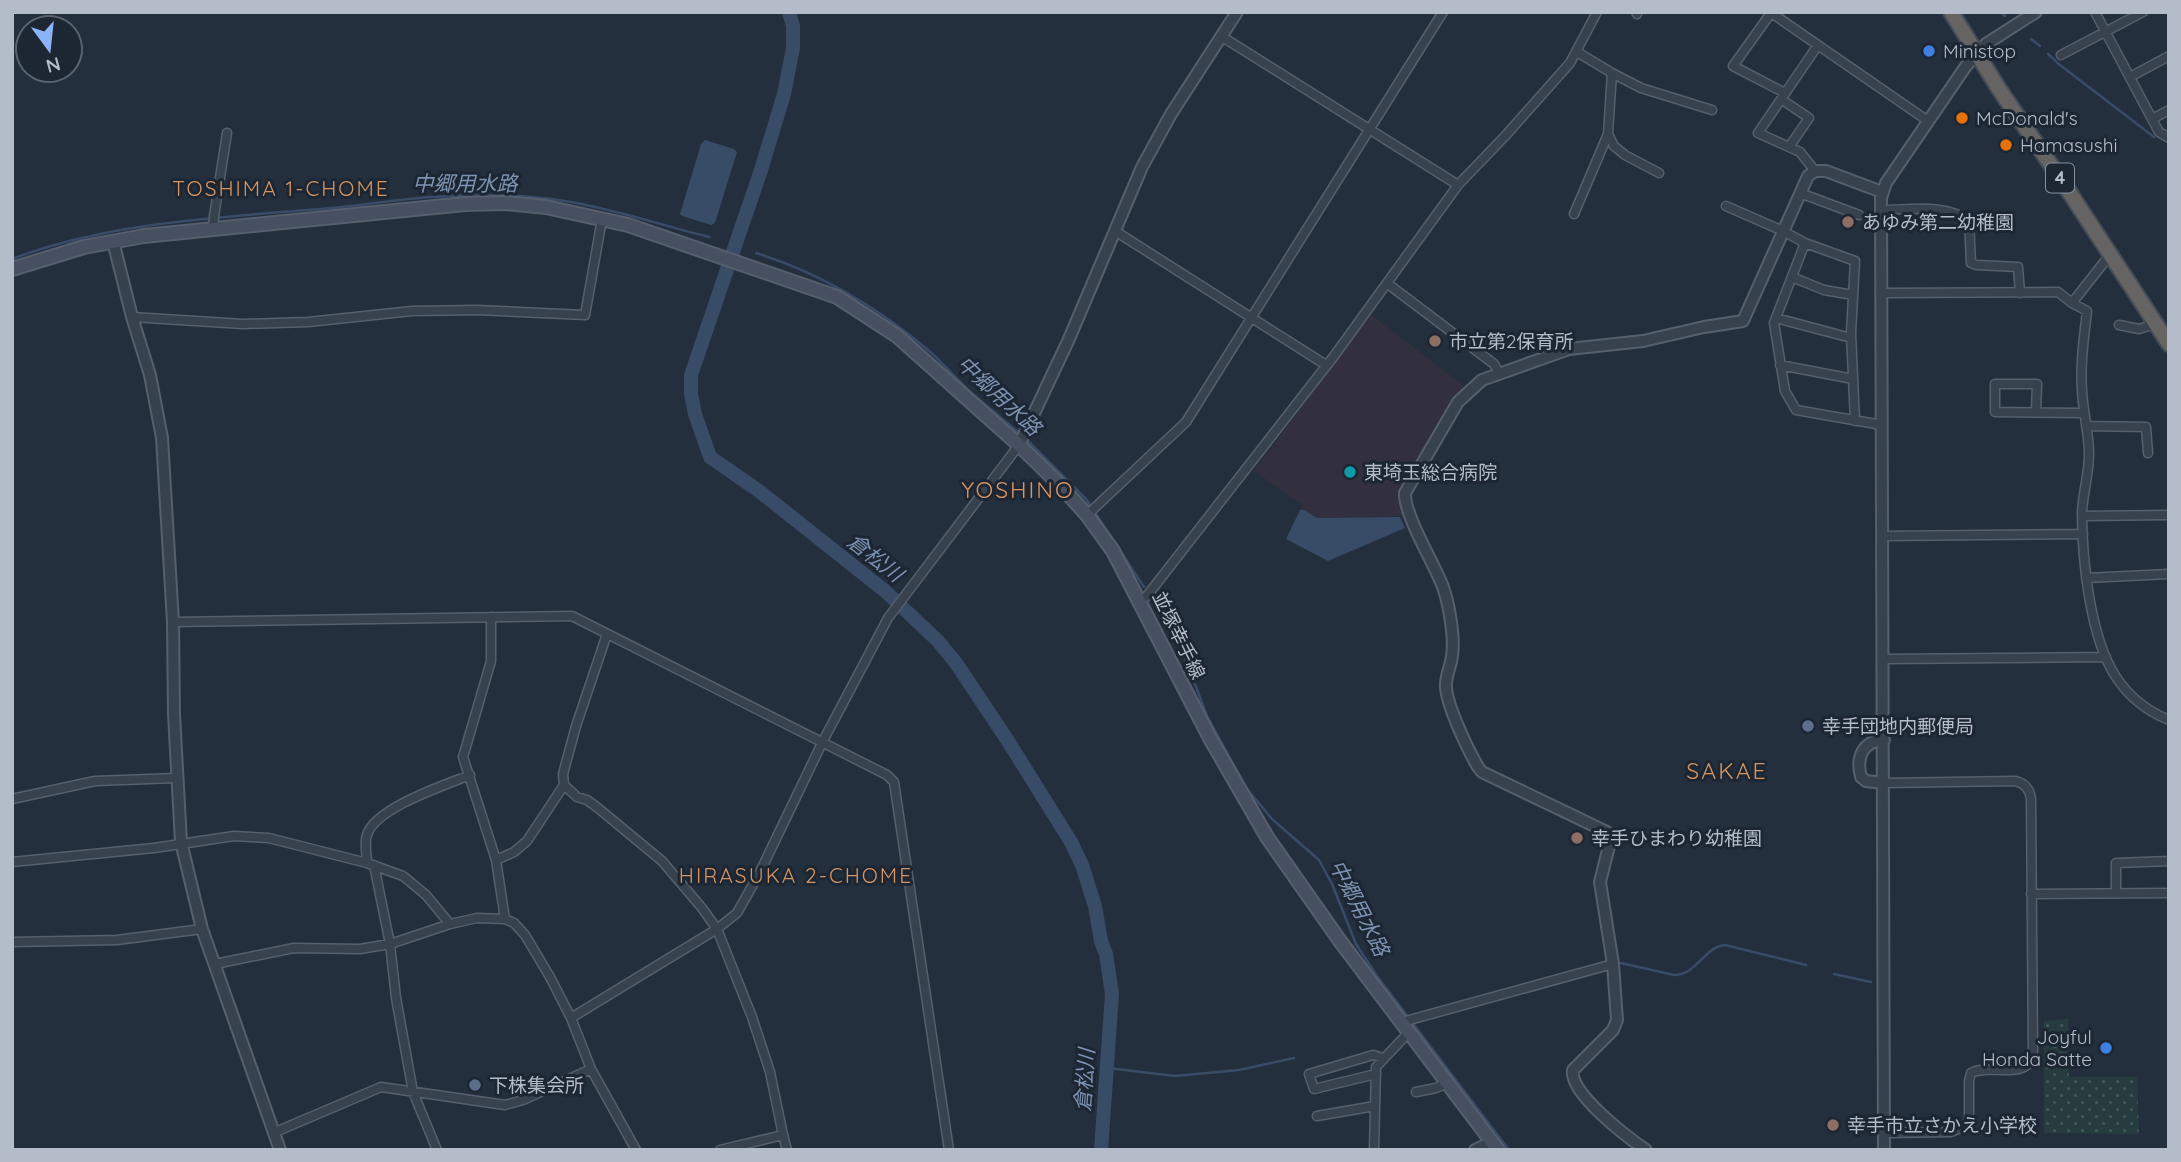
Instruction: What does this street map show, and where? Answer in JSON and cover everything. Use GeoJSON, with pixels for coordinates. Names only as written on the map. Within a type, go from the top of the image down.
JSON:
{"type":"FeatureCollection","features":[{"type":"Feature","properties":{"kind":"highway","name":"4"},"geometry":{"type":"LineString","coordinates":[[1951,12],[2111,257],[2161,327],[2169,345]]}},
{"type":"Feature","properties":{"kind":"main road","name":"並塚幸手線"},"geometry":{"type":"LineString","coordinates":[[12,269],[53,255],[213,222],[493,203],[546,207],[628,225],[837,297],[863,312],[897,336],[1019,445],[1087,515],[1113,551],[1252,813],[1324,919],[1495,1146]]}},
{"type":"Feature","properties":{"kind":"street"},"geometry":{"type":"LineString","coordinates":[[571,1018],[737,914],[888,618],[1019,445],[1069,339],[1142,167],[1160,133],[1237,12]]}},
{"type":"Feature","properties":{"kind":"street"},"geometry":{"type":"LineString","coordinates":[[1087,515],[1186,422],[1443,12]]}},
{"type":"Feature","properties":{"kind":"street"},"geometry":{"type":"LineString","coordinates":[[1140,600],[1146,597],[1326,365],[1458,185],[1570,63],[1597,12]]}},
{"type":"Feature","properties":{"kind":"street"},"geometry":{"type":"LineString","coordinates":[[1884,1150],[1882,192],[1976,54],[1986,44],[2036,12]]}},
{"type":"Feature","properties":{"kind":"street"},"geometry":{"type":"LineString","coordinates":[[2095,12],[2159,132],[2169,138]]}},
{"type":"Feature","properties":{"kind":"street"},"geometry":{"type":"LineString","coordinates":[[2061,54],[2143,12]]}},
{"type":"Feature","properties":{"kind":"street"},"geometry":{"type":"LineString","coordinates":[[1789,147],[1809,118],[1783,96],[1733,66],[1771,13],[1928,121]]}},
{"type":"Feature","properties":{"kind":"street"},"geometry":{"type":"LineString","coordinates":[[1221,36],[1458,185]]}},
{"type":"Feature","properties":{"kind":"street"},"geometry":{"type":"LineString","coordinates":[[1815,171],[1800,152],[1758,133],[1818,45]]}},
{"type":"Feature","properties":{"kind":"street"},"geometry":{"type":"LineString","coordinates":[[1577,52],[1642,88],[1712,110]]}},
{"type":"Feature","properties":{"kind":"street"},"geometry":{"type":"LineString","coordinates":[[2130,77],[2169,56]]}},
{"type":"Feature","properties":{"kind":"street"},"geometry":{"type":"LineString","coordinates":[[1574,214],[1608,134],[1612,73]]}},
{"type":"Feature","properties":{"kind":"street"},"geometry":{"type":"LineString","coordinates":[[2152,119],[2169,110]]}},
{"type":"Feature","properties":{"kind":"street"},"geometry":{"type":"LineString","coordinates":[[213,222],[227,133]]}},
{"type":"Feature","properties":{"kind":"street"},"geometry":{"type":"LineString","coordinates":[[1608,134],[1614,146],[1625,155],[1659,173]]}},
{"type":"Feature","properties":{"kind":"street"},"geometry":{"type":"LineString","coordinates":[[1646,1150],[1596,1108],[1575,1085],[1572,1077],[1573,1070],[1613,1030],[1617,1020],[1613,964],[1600,882],[1611,845],[1610,835],[1482,772],[1475,761],[1449,703],[1445,686],[1457,652],[1449,611],[1443,588],[1405,499],[1405,492],[1423,471],[1458,402],[1475,386],[1499,373],[1569,349],[1643,341],[1743,321],[1808,176],[1815,171],[1826,171],[1882,192]]}},
{"type":"Feature","properties":{"kind":"street"},"geometry":{"type":"LineString","coordinates":[[1800,193],[1859,215]]}},
{"type":"Feature","properties":{"kind":"street"},"geometry":{"type":"LineString","coordinates":[[1726,206],[1805,243],[1855,261],[1851,338],[1855,421]]}},
{"type":"Feature","properties":{"kind":"street"},"geometry":{"type":"LineString","coordinates":[[1881,210],[1945,211],[1966,218],[1969,221],[1972,265],[2018,267],[2020,293]]}},
{"type":"Feature","properties":{"kind":"street"},"geometry":{"type":"LineString","coordinates":[[132,317],[243,324],[309,322],[412,311],[477,310],[585,314],[602,219]]}},
{"type":"Feature","properties":{"kind":"street"},"geometry":{"type":"LineString","coordinates":[[1115,231],[1326,365]]}},
{"type":"Feature","properties":{"kind":"street"},"geometry":{"type":"LineString","coordinates":[[113,241],[150,375],[162,438],[173,622],[181,842],[202,929],[280,1150]]}},
{"type":"Feature","properties":{"kind":"street"},"geometry":{"type":"LineString","coordinates":[[1805,243],[1774,323],[1785,391],[1796,410],[1882,425]]}},
{"type":"Feature","properties":{"kind":"street"},"geometry":{"type":"LineString","coordinates":[[2072,303],[2111,257]]}},
{"type":"Feature","properties":{"kind":"street"},"geometry":{"type":"LineString","coordinates":[[1792,276],[1824,290],[1853,295]]}},
{"type":"Feature","properties":{"kind":"street"},"geometry":{"type":"LineString","coordinates":[[1388,284],[1494,364],[1499,373]]}},
{"type":"Feature","properties":{"kind":"street"},"geometry":{"type":"LineString","coordinates":[[1881,293],[2057,292],[2087,311],[2081,366],[2089,452],[2082,516],[2086,578],[2092,610],[2106,657],[2116,678],[2148,710],[2169,720]]}},
{"type":"Feature","properties":{"kind":"street"},"geometry":{"type":"LineString","coordinates":[[1776,318],[1851,338]]}},
{"type":"Feature","properties":{"kind":"street"},"geometry":{"type":"LineString","coordinates":[[2119,325],[2139,329],[2161,327]]}},
{"type":"Feature","properties":{"kind":"street"},"geometry":{"type":"LineString","coordinates":[[1780,365],[1853,379]]}},
{"type":"Feature","properties":{"kind":"street"},"geometry":{"type":"LineString","coordinates":[[2036,412],[2037,384],[1995,384],[1995,412],[2084,413]]}},
{"type":"Feature","properties":{"kind":"street"},"geometry":{"type":"LineString","coordinates":[[2086,426],[2146,427],[2148,453]]}},
{"type":"Feature","properties":{"kind":"street"},"geometry":{"type":"LineString","coordinates":[[2082,516],[2169,515]]}},
{"type":"Feature","properties":{"kind":"street"},"geometry":{"type":"LineString","coordinates":[[1883,536],[2083,534]]}},
{"type":"Feature","properties":{"kind":"street"},"geometry":{"type":"LineString","coordinates":[[2086,578],[2169,574]]}},
{"type":"Feature","properties":{"kind":"street"},"geometry":{"type":"LineString","coordinates":[[173,622],[572,616],[887,775],[894,782],[949,1150]]}},
{"type":"Feature","properties":{"kind":"street"},"geometry":{"type":"LineString","coordinates":[[491,617],[491,660],[463,757],[496,860],[505,919]]}},
{"type":"Feature","properties":{"kind":"street"},"geometry":{"type":"LineString","coordinates":[[496,860],[527,841],[564,785],[566,762],[607,634]]}},
{"type":"Feature","properties":{"kind":"street"},"geometry":{"type":"LineString","coordinates":[[1884,659],[2106,657]]}},
{"type":"Feature","properties":{"kind":"street"},"geometry":{"type":"LineString","coordinates":[[1884,740],[1866,746],[1860,756],[1861,777],[1866,781],[2015,781],[2023,784],[2029,791],[2033,1056],[2030,1063],[2018,1069],[1980,1070],[1971,1073],[1969,1120],[1960,1129],[1951,1132],[1884,1132]]}},
{"type":"Feature","properties":{"kind":"street"},"geometry":{"type":"LineString","coordinates":[[437,1150],[413,1092],[396,998],[390,944],[366,838],[370,828],[392,808],[470,775]]}},
{"type":"Feature","properties":{"kind":"street"},"geometry":{"type":"LineString","coordinates":[[12,799],[95,781],[177,778]]}},
{"type":"Feature","properties":{"kind":"street"},"geometry":{"type":"LineString","coordinates":[[564,785],[577,797],[587,800],[662,861],[717,929],[752,1017],[770,1072],[787,1150]]}},
{"type":"Feature","properties":{"kind":"street"},"geometry":{"type":"LineString","coordinates":[[12,863],[154,848],[234,836],[269,838],[371,864],[403,876],[426,895],[450,924]]}},
{"type":"Feature","properties":{"kind":"street"},"geometry":{"type":"LineString","coordinates":[[2116,893],[2116,863],[2169,861]]}},
{"type":"Feature","properties":{"kind":"street"},"geometry":{"type":"LineString","coordinates":[[2031,894],[2169,892]]}},
{"type":"Feature","properties":{"kind":"street"},"geometry":{"type":"LineString","coordinates":[[215,964],[294,948],[360,949],[390,944],[477,918],[505,919],[514,923],[525,935],[550,977],[571,1018],[591,1069],[636,1150]]}},
{"type":"Feature","properties":{"kind":"street"},"geometry":{"type":"LineString","coordinates":[[12,942],[117,940],[202,929]]}},
{"type":"Feature","properties":{"kind":"street"},"geometry":{"type":"LineString","coordinates":[[1374,1150],[1377,1067],[1405,1027],[1406,1020],[1613,964]]}},
{"type":"Feature","properties":{"kind":"street"},"geometry":{"type":"LineString","coordinates":[[1376,1074],[1314,1089],[1309,1074],[1373,1055],[1383,1058]]}},
{"type":"Feature","properties":{"kind":"street"},"geometry":{"type":"LineString","coordinates":[[273,1133],[382,1087],[505,1105],[523,1100],[591,1069]]}},
{"type":"Feature","properties":{"kind":"street"},"geometry":{"type":"LineString","coordinates":[[1416,1092],[1447,1083]]}},
{"type":"Feature","properties":{"kind":"street"},"geometry":{"type":"LineString","coordinates":[[1317,1116],[1375,1106]]}},
{"type":"Feature","properties":{"kind":"street"},"geometry":{"type":"LineString","coordinates":[[720,1150],[783,1135]]}},
{"type":"Feature","properties":{"kind":"street"},"geometry":{"type":"LineString","coordinates":[[1475,1150],[1495,1146]]}},
{"type":"Feature","properties":{"kind":"shaded area"},"geometry":{"type":"Polygon","coordinates":[[[1371,315],[1464,386],[1442,417],[1402,489],[1400,498],[1404,516],[1317,518],[1300,510],[1302,505],[1254,471],[1371,315]]]}},
{"type":"Feature","properties":{"kind":"green space"},"geometry":{"type":"Polygon","coordinates":[[[2068,1019],[2069,1077],[2137,1077],[2139,1134],[2044,1133],[2044,1021],[2068,1019]]]}},
{"type":"Feature","properties":{"kind":"water"},"geometry":{"type":"Polygon","coordinates":[[[705,140],[737,152],[715,223],[711,225],[680,214],[701,144],[705,140]]]}},
{"type":"Feature","properties":{"kind":"water"},"geometry":{"type":"Polygon","coordinates":[[[1300,510],[1317,518],[1400,517],[1405,528],[1328,561],[1286,539],[1300,510]]]}},
{"type":"Feature","properties":{"kind":"waterway","name":"倉松川"},"geometry":{"type":"LineString","coordinates":[[789,12],[793,26],[793,48],[784,94],[691,375],[695,414],[710,457],[759,491],[885,591],[938,641],[956,663],[1008,741],[1071,842],[1082,865],[1095,906],[1112,994],[1101,1150]]}},
{"type":"Feature","properties":{"kind":"waterway"},"geometry":{"type":"LineString","coordinates":[[2001,12],[2005,16]]}},
{"type":"Feature","properties":{"kind":"waterway"},"geometry":{"type":"LineString","coordinates":[[2031,39],[2040,46]]}},
{"type":"Feature","properties":{"kind":"waterway"},"geometry":{"type":"LineString","coordinates":[[2048,54],[2154,137]]}},
{"type":"Feature","properties":{"kind":"waterway","name":"中郷用水路"},"geometry":{"type":"LineString","coordinates":[[12,259],[89,236],[170,223],[465,195],[516,196],[583,204],[709,237]]}},
{"type":"Feature","properties":{"kind":"waterway","name":"中郷用水路"},"geometry":{"type":"LineString","coordinates":[[756,253],[825,281],[889,320],[928,350],[968,390],[1019,433]]}},
{"type":"Feature","properties":{"kind":"waterway","name":"中郷用水路"},"geometry":{"type":"LineString","coordinates":[[1027,440],[1086,499],[1144,587]]}},
{"type":"Feature","properties":{"kind":"waterway","name":"中郷用水路"},"geometry":{"type":"LineString","coordinates":[[1154,602],[1170,626],[1207,716],[1247,789],[1272,819],[1319,860],[1332,884],[1356,944],[1377,976],[1509,1150]]}},
{"type":"Feature","properties":{"kind":"waterway"},"geometry":{"type":"LineString","coordinates":[[1621,963],[1674,975],[1682,974],[1711,951],[1725,945],[1806,965]]}},
{"type":"Feature","properties":{"kind":"waterway"},"geometry":{"type":"LineString","coordinates":[[1834,974],[1871,982]]}},
{"type":"Feature","properties":{"kind":"waterway"},"geometry":{"type":"LineString","coordinates":[[1108,1068],[1175,1076],[1239,1070],[1294,1058]]}},
{"type":"Feature","properties":{"kind":"place","name":"Ministop"},"geometry":{"type":"Point","coordinates":[1929,51]}},
{"type":"Feature","properties":{"kind":"place","name":"McDonald's"},"geometry":{"type":"Point","coordinates":[1962,118]}},
{"type":"Feature","properties":{"kind":"place","name":"Hamasushi"},"geometry":{"type":"Point","coordinates":[2006,145]}},
{"type":"Feature","properties":{"kind":"place","name":"あゆみ第二幼稚園"},"geometry":{"type":"Point","coordinates":[1848,222]}},
{"type":"Feature","properties":{"kind":"place","name":"市立第2保育所"},"geometry":{"type":"Point","coordinates":[1435,341]}},
{"type":"Feature","properties":{"kind":"place","name":"東埼玉総合病院"},"geometry":{"type":"Point","coordinates":[1350,472]}},
{"type":"Feature","properties":{"kind":"place","name":"幸手団地内郵便局"},"geometry":{"type":"Point","coordinates":[1808,726]}},
{"type":"Feature","properties":{"kind":"place","name":"幸手ひまわり幼稚園"},"geometry":{"type":"Point","coordinates":[1577,838]}},
{"type":"Feature","properties":{"kind":"place","name":"Joyful Honda Satte"},"geometry":{"type":"Point","coordinates":[2106,1048]}},
{"type":"Feature","properties":{"kind":"place","name":"下株集会所"},"geometry":{"type":"Point","coordinates":[475,1085]}},
{"type":"Feature","properties":{"kind":"place","name":"幸手市立さかえ小学校"},"geometry":{"type":"Point","coordinates":[1833,1125]}},
{"type":"Feature","properties":{"kind":"district","name":"TOSHIMA 1-CHOME"},"geometry":{"type":"Point","coordinates":[281,189]}},
{"type":"Feature","properties":{"kind":"district","name":"YOSHINO"},"geometry":{"type":"Point","coordinates":[1018,490]}},
{"type":"Feature","properties":{"kind":"district","name":"SAKAE"},"geometry":{"type":"Point","coordinates":[1727,771]}},
{"type":"Feature","properties":{"kind":"district","name":"HIRASUKA 2-CHOME"},"geometry":{"type":"Point","coordinates":[796,876]}}]}
